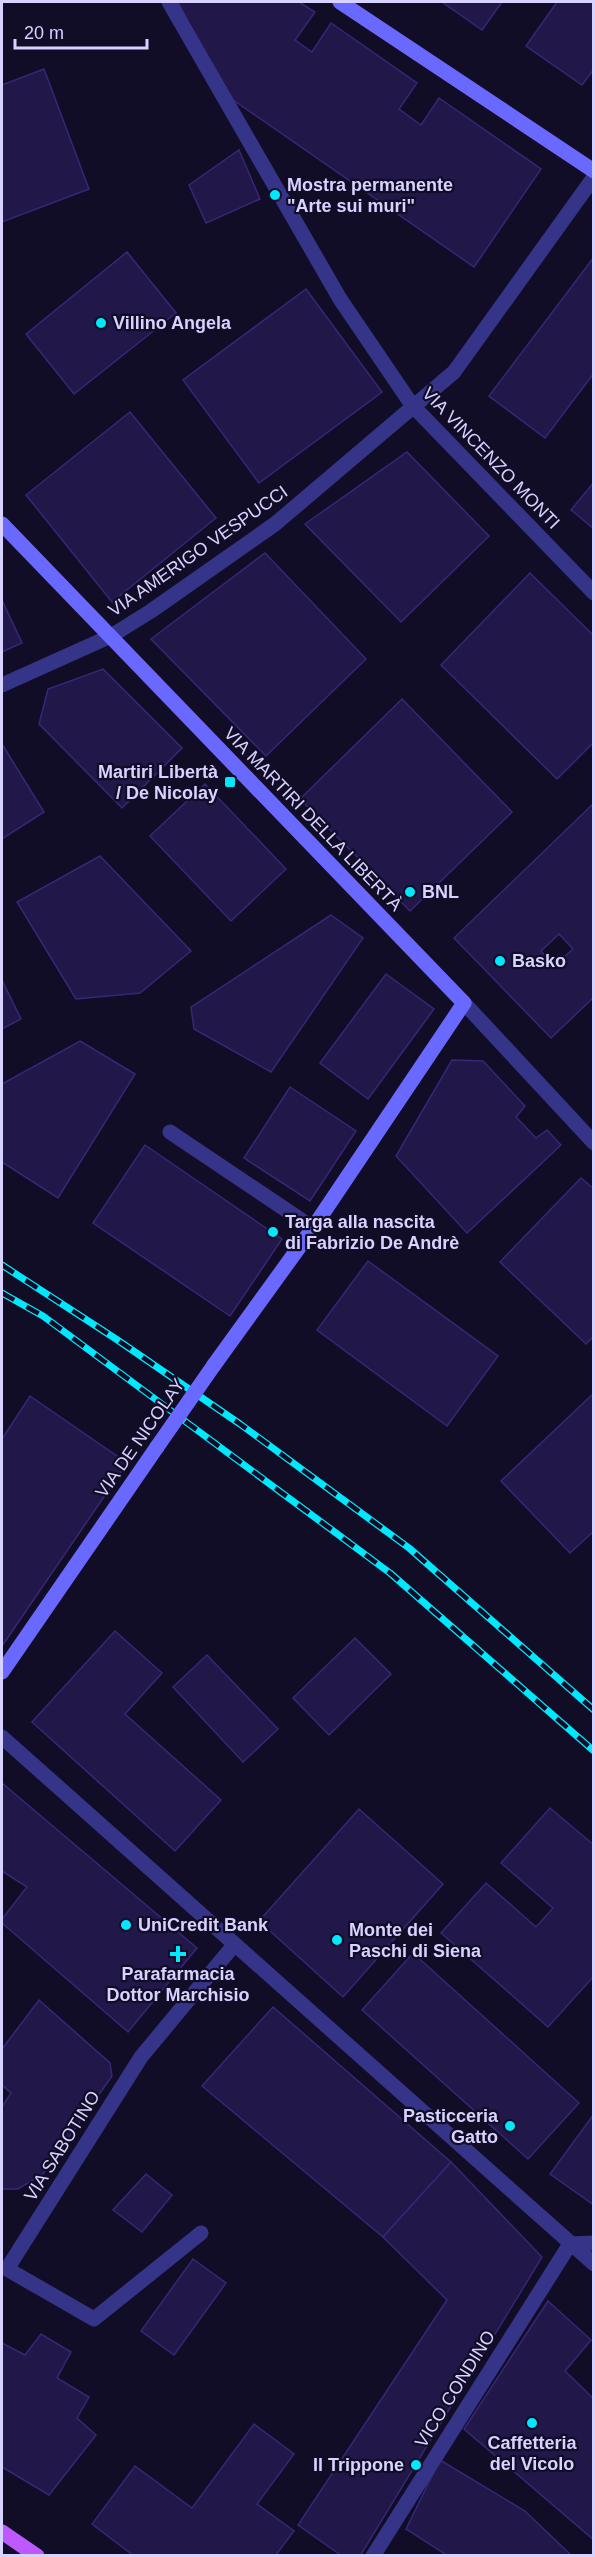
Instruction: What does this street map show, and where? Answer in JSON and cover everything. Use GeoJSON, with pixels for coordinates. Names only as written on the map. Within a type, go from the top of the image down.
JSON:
{"type":"FeatureCollection","features":[{"type":"Feature","properties":{"kind":"main road"},"geometry":{"type":"LineString","coordinates":[[2,2532],[37,2556]]}},
{"type":"Feature","properties":{"kind":"street","name":"VIA VINCENZO MONTI"},"geometry":{"type":"LineString","coordinates":[[170,2],[340,299],[412,405],[594,593]]}},
{"type":"Feature","properties":{"kind":"street"},"geometry":{"type":"LineString","coordinates":[[340,2],[594,171]]}},
{"type":"Feature","properties":{"kind":"street","name":"VIA AMERIGO VESPUCCI"},"geometry":{"type":"LineString","coordinates":[[2,685],[111,636],[275,524],[412,405],[454,372],[594,177]]}},
{"type":"Feature","properties":{"kind":"street","name":"VIA MARTIRI DELLA LIBERTÀ"},"geometry":{"type":"LineString","coordinates":[[2,524],[111,636],[143,673],[464,1003],[594,1143]]}},
{"type":"Feature","properties":{"kind":"street","name":"VIA DE NICOLAY"},"geometry":{"type":"LineString","coordinates":[[2,1672],[214,1365],[313,1228],[464,1003]]}},
{"type":"Feature","properties":{"kind":"street"},"geometry":{"type":"LineString","coordinates":[[170,1132],[313,1228]]}},
{"type":"Feature","properties":{"kind":"street"},"geometry":{"type":"LineString","coordinates":[[2,1737],[594,2264]]}},
{"type":"Feature","properties":{"kind":"street","name":"VIA SABOTINO"},"geometry":{"type":"LineString","coordinates":[[201,2234],[94,2319],[7,2270],[141,2057],[234,1945]]}},
{"type":"Feature","properties":{"kind":"street"},"geometry":{"type":"LineString","coordinates":[[570,2244],[594,2243]]}},
{"type":"Feature","properties":{"kind":"street","name":"VICO CONDINO"},"geometry":{"type":"LineString","coordinates":[[373,2556],[570,2244]]}},
{"type":"Feature","properties":{"kind":"building"},"geometry":{"type":"Polygon","coordinates":[[[178,2],[299,2],[315,12],[295,40],[312,52],[331,23],[417,83],[399,109],[421,125],[439,98],[541,169],[474,267],[226,95],[178,2]]]}},
{"type":"Feature","properties":{"kind":"building"},"geometry":{"type":"Polygon","coordinates":[[[442,2],[502,2],[482,30],[442,2]]]}},
{"type":"Feature","properties":{"kind":"building"},"geometry":{"type":"Polygon","coordinates":[[[557,2],[594,2],[594,69],[582,85],[526,46],[557,2]]]}},
{"type":"Feature","properties":{"kind":"building"},"geometry":{"type":"Polygon","coordinates":[[[44,69],[89,189],[2,222],[2,85],[44,69]]]}},
{"type":"Feature","properties":{"kind":"building"},"geometry":{"type":"Polygon","coordinates":[[[239,150],[260,199],[206,223],[189,185],[239,150]]]}},
{"type":"Feature","properties":{"kind":"building","name":"Villino Angela"},"geometry":{"type":"Polygon","coordinates":[[[127,252],[176,313],[74,394],[26,334],[127,252]]]}},
{"type":"Feature","properties":{"kind":"building"},"geometry":{"type":"Polygon","coordinates":[[[594,257],[594,373],[545,438],[489,396],[594,257]]]}},
{"type":"Feature","properties":{"kind":"building"},"geometry":{"type":"Polygon","coordinates":[[[306,289],[382,392],[259,483],[183,380],[306,289]]]}},
{"type":"Feature","properties":{"kind":"building"},"geometry":{"type":"Polygon","coordinates":[[[130,412],[216,518],[112,602],[26,495],[130,412]]]}},
{"type":"Feature","properties":{"kind":"building"},"geometry":{"type":"Polygon","coordinates":[[[407,452],[489,536],[401,622],[305,524],[407,452]]]}},
{"type":"Feature","properties":{"kind":"building"},"geometry":{"type":"Polygon","coordinates":[[[594,482],[594,529],[571,510],[594,482]]]}},
{"type":"Feature","properties":{"kind":"building"},"geometry":{"type":"Polygon","coordinates":[[[265,553],[366,659],[266,756],[151,639],[265,553]]]}},
{"type":"Feature","properties":{"kind":"building"},"geometry":{"type":"Polygon","coordinates":[[[530,573],[594,636],[594,742],[557,779],[441,665],[530,573]]]}},
{"type":"Feature","properties":{"kind":"building"},"geometry":{"type":"Polygon","coordinates":[[[2,600],[22,643],[2,652],[2,600]]]}},
{"type":"Feature","properties":{"kind":"building"},"geometry":{"type":"Polygon","coordinates":[[[103,669],[182,748],[122,808],[39,724],[48,689],[103,669]]]}},
{"type":"Feature","properties":{"kind":"building"},"geometry":{"type":"Polygon","coordinates":[[[402,699],[512,812],[410,911],[300,799],[402,699]]]}},
{"type":"Feature","properties":{"kind":"building"},"geometry":{"type":"Polygon","coordinates":[[[2,744],[44,812],[2,839],[2,744]]]}},
{"type":"Feature","properties":{"kind":"building"},"geometry":{"type":"Polygon","coordinates":[[[205,784],[286,869],[231,921],[150,836],[205,784]]]}},
{"type":"Feature","properties":{"kind":"building"},"geometry":{"type":"Polygon","coordinates":[[[594,803],[594,997],[551,1038],[454,938],[594,803]],[[559,934],[541,951],[554,966],[573,949],[559,934]]]}},
{"type":"Feature","properties":{"kind":"building"},"geometry":{"type":"Polygon","coordinates":[[[100,856],[191,951],[140,993],[76,999],[17,902],[100,856]]]}},
{"type":"Feature","properties":{"kind":"building"},"geometry":{"type":"Polygon","coordinates":[[[331,915],[363,938],[271,1072],[194,1029],[191,1007],[331,915]]]}},
{"type":"Feature","properties":{"kind":"building"},"geometry":{"type":"Polygon","coordinates":[[[386,974],[434,1009],[368,1099],[320,1063],[386,974]]]}},
{"type":"Feature","properties":{"kind":"building"},"geometry":{"type":"Polygon","coordinates":[[[2,980],[21,1019],[2,1029],[2,980]]]}},
{"type":"Feature","properties":{"kind":"building"},"geometry":{"type":"Polygon","coordinates":[[[80,1041],[135,1074],[58,1198],[2,1162],[2,1084],[80,1041]]]}},
{"type":"Feature","properties":{"kind":"building"},"geometry":{"type":"Polygon","coordinates":[[[452,1060],[483,1061],[525,1106],[516,1117],[536,1138],[547,1130],[561,1145],[467,1233],[396,1156],[452,1060]]]}},
{"type":"Feature","properties":{"kind":"building"},"geometry":{"type":"Polygon","coordinates":[[[290,1087],[356,1131],[310,1201],[244,1158],[290,1087]]]}},
{"type":"Feature","properties":{"kind":"building"},"geometry":{"type":"Polygon","coordinates":[[[145,1145],[282,1239],[230,1316],[93,1223],[145,1145]]]}},
{"type":"Feature","properties":{"kind":"building"},"geometry":{"type":"Polygon","coordinates":[[[581,1178],[594,1189],[594,1336],[586,1344],[500,1262],[581,1178]]]}},
{"type":"Feature","properties":{"kind":"building"},"geometry":{"type":"Polygon","coordinates":[[[368,1261],[498,1356],[447,1426],[317,1330],[368,1261]]]}},
{"type":"Feature","properties":{"kind":"building"},"geometry":{"type":"Polygon","coordinates":[[[594,1393],[594,1531],[570,1553],[501,1481],[594,1393]]]}},
{"type":"Feature","properties":{"kind":"building"},"geometry":{"type":"Polygon","coordinates":[[[30,1396],[127,1463],[2,1646],[2,1439],[30,1396]]]}},
{"type":"Feature","properties":{"kind":"building"},"geometry":{"type":"Polygon","coordinates":[[[115,1631],[162,1673],[125,1714],[221,1800],[175,1851],[32,1722],[115,1631]]]}},
{"type":"Feature","properties":{"kind":"building"},"geometry":{"type":"Polygon","coordinates":[[[355,1638],[391,1674],[329,1735],[293,1698],[355,1638]]]}},
{"type":"Feature","properties":{"kind":"building"},"geometry":{"type":"Polygon","coordinates":[[[207,1655],[278,1729],[243,1762],[173,1687],[207,1655]]]}},
{"type":"Feature","properties":{"kind":"building"},"geometry":{"type":"Polygon","coordinates":[[[2,1783],[197,1948],[128,2032],[2,1923],[2,1919],[27,1887],[2,1871],[2,1783]]]}},
{"type":"Feature","properties":{"kind":"building"},"geometry":{"type":"Polygon","coordinates":[[[550,1808],[594,1845],[594,1976],[548,2027],[441,1933],[486,1883],[536,1927],[553,1908],[501,1863],[550,1808]]]}},
{"type":"Feature","properties":{"kind":"building"},"geometry":{"type":"Polygon","coordinates":[[[359,1809],[443,1884],[343,1997],[259,1921],[359,1809]]]}},
{"type":"Feature","properties":{"kind":"building"},"geometry":{"type":"Polygon","coordinates":[[[413,1953],[579,2103],[528,2159],[362,2010],[413,1953]]]}},
{"type":"Feature","properties":{"kind":"building"},"geometry":{"type":"Polygon","coordinates":[[[39,2000],[110,2063],[112,2076],[43,2174],[18,2189],[2,2189],[2,2107],[11,2093],[2,2085],[2,2049],[39,2000]]]}},
{"type":"Feature","properties":{"kind":"building"},"geometry":{"type":"Polygon","coordinates":[[[273,2007],[451,2162],[383,2237],[202,2086],[273,2007]]]}},
{"type":"Feature","properties":{"kind":"building"},"geometry":{"type":"Polygon","coordinates":[[[594,2114],[594,2205],[550,2174],[594,2114]]]}},
{"type":"Feature","properties":{"kind":"building"},"geometry":{"type":"Polygon","coordinates":[[[451,2162],[542,2257],[360,2556],[342,2556],[298,2525],[447,2300],[383,2237],[451,2162]]]}},
{"type":"Feature","properties":{"kind":"building"},"geometry":{"type":"Polygon","coordinates":[[[146,2174],[172,2195],[142,2232],[113,2210],[146,2174]]]}},
{"type":"Feature","properties":{"kind":"building"},"geometry":{"type":"Polygon","coordinates":[[[193,2259],[226,2283],[174,2355],[141,2331],[193,2259]]]}},
{"type":"Feature","properties":{"kind":"building"},"geometry":{"type":"Polygon","coordinates":[[[548,2301],[591,2340],[565,2371],[594,2399],[594,2540],[464,2429],[548,2301]]]}},
{"type":"Feature","properties":{"kind":"building"},"geometry":{"type":"Polygon","coordinates":[[[41,2334],[71,2352],[57,2378],[89,2397],[77,2418],[96,2435],[49,2495],[2,2467],[2,2343],[25,2355],[41,2334]]]}},
{"type":"Feature","properties":{"kind":"building"},"geometry":{"type":"Polygon","coordinates":[[[254,2424],[294,2454],[257,2504],[294,2531],[275,2556],[134,2556],[92,2524],[135,2466],[192,2508],[254,2424]]]}},
{"type":"Feature","properties":{"kind":"building"},"geometry":{"type":"Polygon","coordinates":[[[440,2460],[525,2511],[572,2556],[448,2556],[406,2529],[440,2460]]]}},
{"type":"Feature","properties":{"kind":"railway"},"geometry":{"type":"LineString","coordinates":[[2,1265],[240,1424],[409,1548],[594,1710]]}},
{"type":"Feature","properties":{"kind":"railway"},"geometry":{"type":"LineString","coordinates":[[2,1293],[43,1316],[390,1573],[594,1751]]}},
{"type":"Feature","properties":{"kind":"place","name":"Mostra permanente \"Arte sui muri\""},"geometry":{"type":"Point","coordinates":[275,195]}},
{"type":"Feature","properties":{"kind":"place","name":"Villino Angela"},"geometry":{"type":"Point","coordinates":[101,323]}},
{"type":"Feature","properties":{"kind":"place","name":"Martiri Libertà / De Nicolay"},"geometry":{"type":"Point","coordinates":[230,782]}},
{"type":"Feature","properties":{"kind":"place","name":"BNL"},"geometry":{"type":"Point","coordinates":[410,892]}},
{"type":"Feature","properties":{"kind":"place","name":"Basko"},"geometry":{"type":"Point","coordinates":[500,961]}},
{"type":"Feature","properties":{"kind":"place","name":"Targa alla nascita di Fabrizio De Andrè"},"geometry":{"type":"Point","coordinates":[273,1232]}},
{"type":"Feature","properties":{"kind":"place","name":"UniCredit Bank"},"geometry":{"type":"Point","coordinates":[126,1925]}},
{"type":"Feature","properties":{"kind":"place","name":"Monte dei Paschi di Siena"},"geometry":{"type":"Point","coordinates":[337,1940]}},
{"type":"Feature","properties":{"kind":"place","name":"Parafarmacia Dottor Marchisio"},"geometry":{"type":"Point","coordinates":[178,1954]}},
{"type":"Feature","properties":{"kind":"place","name":"Pasticceria Gatto"},"geometry":{"type":"Point","coordinates":[510,2126]}},
{"type":"Feature","properties":{"kind":"place","name":"Caffetteria del Vicolo"},"geometry":{"type":"Point","coordinates":[532,2423]}},
{"type":"Feature","properties":{"kind":"place","name":"Il Trippone"},"geometry":{"type":"Point","coordinates":[416,2465]}}]}
